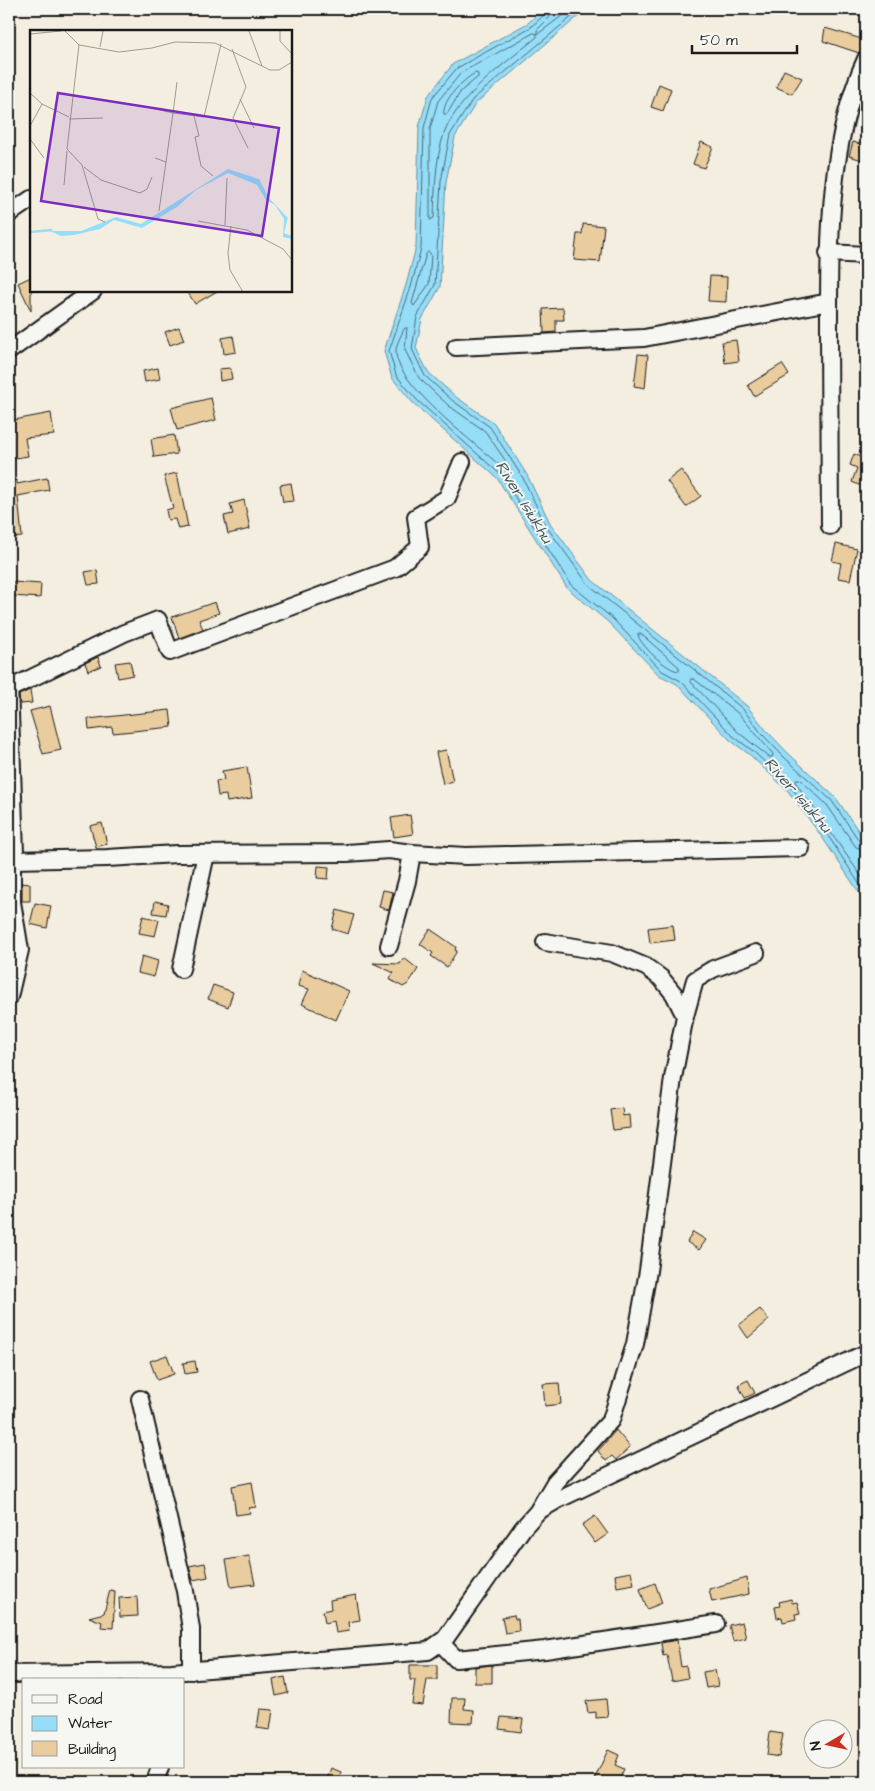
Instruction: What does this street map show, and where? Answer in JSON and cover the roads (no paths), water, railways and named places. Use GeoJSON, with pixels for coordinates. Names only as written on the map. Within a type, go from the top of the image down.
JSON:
{"type":"FeatureCollection","features":[{"type":"Feature","properties":{"kind":"street"},"geometry":{"type":"LineString","coordinates":[[830,526],[828,253],[844,127],[859,75],[866,59]]}},
{"type":"Feature","properties":{"kind":"street"},"geometry":{"type":"LineString","coordinates":[[9,214],[30,200]]}},
{"type":"Feature","properties":{"kind":"street"},"geometry":{"type":"LineString","coordinates":[[828,253],[866,255]]}},
{"type":"Feature","properties":{"kind":"street"},"geometry":{"type":"LineString","coordinates":[[9,351],[92,292]]}},
{"type":"Feature","properties":{"kind":"street"},"geometry":{"type":"LineString","coordinates":[[456,347],[644,338],[829,302]]}},
{"type":"Feature","properties":{"kind":"street"},"geometry":{"type":"LineString","coordinates":[[9,689],[124,633],[158,620],[170,652],[395,568],[420,547],[416,517],[447,498],[462,462]]}},
{"type":"Feature","properties":{"kind":"street"},"geometry":{"type":"LineString","coordinates":[[9,685],[15,853],[10,860],[12,902],[20,950],[9,997]]}},
{"type":"Feature","properties":{"kind":"street"},"geometry":{"type":"LineString","coordinates":[[10,860],[206,854],[347,853],[389,850],[466,856],[801,848]]}},
{"type":"Feature","properties":{"kind":"street"},"geometry":{"type":"LineString","coordinates":[[389,946],[407,882],[412,853]]}},
{"type":"Feature","properties":{"kind":"street"},"geometry":{"type":"LineString","coordinates":[[181,969],[206,854]]}},
{"type":"Feature","properties":{"kind":"street"},"geometry":{"type":"LineString","coordinates":[[545,942],[612,953],[646,967],[661,978],[674,994],[685,1016]]}},
{"type":"Feature","properties":{"kind":"street"},"geometry":{"type":"LineString","coordinates":[[9,1674],[172,1676],[192,1670],[428,1651],[441,1643],[523,1528],[538,1511],[555,1482],[611,1420],[635,1344],[648,1271],[673,1078],[685,1016],[695,980],[713,969],[756,953]]}},
{"type":"Feature","properties":{"kind":"street"},"geometry":{"type":"LineString","coordinates":[[538,1511],[557,1500],[866,1353]]}},
{"type":"Feature","properties":{"kind":"street"},"geometry":{"type":"LineString","coordinates":[[140,1399],[185,1591],[191,1629],[192,1670]]}},
{"type":"Feature","properties":{"kind":"street"},"geometry":{"type":"LineString","coordinates":[[441,1643],[456,1659],[545,1650],[716,1624]]}},
{"type":"Feature","properties":{"kind":"street"},"geometry":{"type":"LineString","coordinates":[[155,1782],[160,1768]]}},
{"type":"Feature","properties":{"kind":"water","name":"River Isiukhu"},"geometry":{"type":"Polygon","coordinates":[[[543,9],[587,9],[476,103],[455,137],[446,182],[440,287],[422,319],[416,348],[428,372],[456,397],[494,423],[527,475],[550,523],[592,580],[747,706],[788,753],[836,798],[866,842],[866,903],[822,837],[788,791],[750,755],[730,740],[677,684],[659,675],[608,622],[567,588],[497,478],[413,403],[392,378],[384,351],[406,285],[416,247],[419,127],[428,96],[453,64],[528,23],[543,9]]]}}]}
